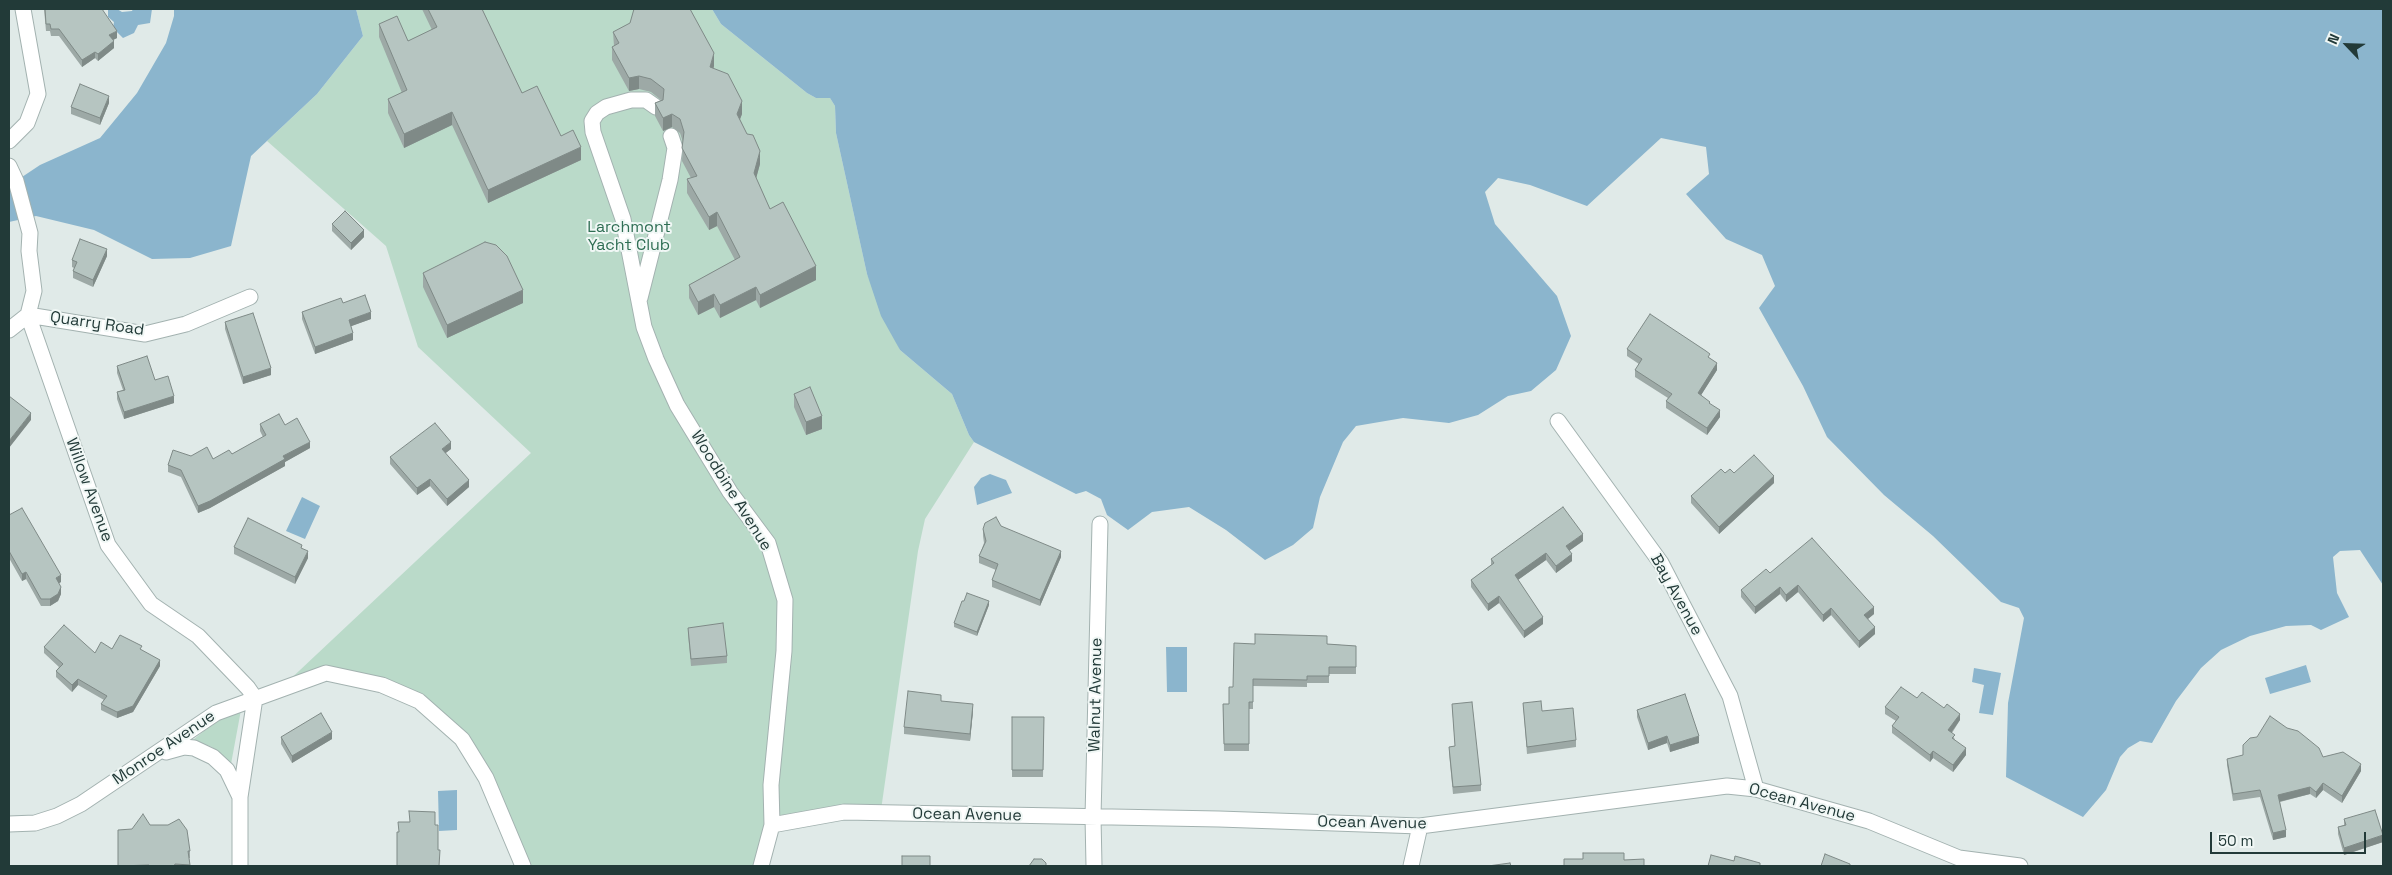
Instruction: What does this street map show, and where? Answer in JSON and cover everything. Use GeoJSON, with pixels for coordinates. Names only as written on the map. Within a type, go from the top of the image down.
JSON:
{"type":"FeatureCollection","features":[{"type":"Feature","properties":{"kind":"street"},"geometry":{"type":"LineString","coordinates":[[9,141],[27,123],[38,94],[23,9]]}},
{"type":"Feature","properties":{"kind":"street","name":"Woodbine Avenue"},"geometry":{"type":"LineString","coordinates":[[656,107],[646,100],[631,100],[606,107],[597,113],[592,121],[593,132],[623,218],[644,327],[656,359],[677,405],[730,492],[768,543],[785,600],[784,651],[770,785],[772,825],[761,866]]}},
{"type":"Feature","properties":{"kind":"street","name":"Woodbine Avenue"},"geometry":{"type":"LineString","coordinates":[[639,302],[670,180],[675,148],[671,136]]}},
{"type":"Feature","properties":{"kind":"street"},"geometry":{"type":"LineString","coordinates":[[9,166],[16,181],[30,234],[29,251],[34,291],[28,315],[9,330]]}},
{"type":"Feature","properties":{"kind":"street","name":"Quarry Road"},"geometry":{"type":"LineString","coordinates":[[28,315],[145,334],[186,324],[250,296]]}},
{"type":"Feature","properties":{"kind":"street","name":"Willow Avenue"},"geometry":{"type":"LineString","coordinates":[[28,315],[108,545],[151,604],[198,636],[248,688],[255,698]]}},
{"type":"Feature","properties":{"kind":"street","name":"Bay Avenue"},"geometry":{"type":"LineString","coordinates":[[1558,421],[1661,563],[1730,696],[1756,788]]}},
{"type":"Feature","properties":{"kind":"street","name":"Walnut Avenue"},"geometry":{"type":"LineString","coordinates":[[1094,866],[1093,817],[1100,524]]}},
{"type":"Feature","properties":{"kind":"street","name":"Monroe Avenue"},"geometry":{"type":"LineString","coordinates":[[9,824],[35,823],[57,816],[81,804],[216,713],[326,673],[382,685],[419,701],[462,739],[486,778],[524,866]]}},
{"type":"Feature","properties":{"kind":"street"},"geometry":{"type":"LineString","coordinates":[[240,866],[240,797],[255,698]]}},
{"type":"Feature","properties":{"kind":"street"},"geometry":{"type":"LineString","coordinates":[[155,755],[184,747],[204,751],[228,770],[240,797]]}},
{"type":"Feature","properties":{"kind":"street","name":"Ocean Avenue"},"geometry":{"type":"LineString","coordinates":[[772,825],[844,812],[1420,826],[1727,786],[1756,788],[1869,821],[1963,862],[2020,866]]}},
{"type":"Feature","properties":{"kind":"street"},"geometry":{"type":"LineString","coordinates":[[1411,866],[1420,826]]}},
{"type":"Feature","properties":{"kind":"green space","name":"Larchmont Yacht Club"},"geometry":{"type":"Polygon","coordinates":[[[356,9],[712,9],[721,24],[807,93],[816,98],[830,98],[835,106],[836,133],[867,274],[900,350],[952,394],[969,435],[974,442],[925,519],[918,551],[881,810],[771,823],[759,866],[527,866],[494,787],[423,700],[328,670],[283,686],[531,453],[418,347],[386,246],[267,141],[317,94],[363,36],[356,9]]]}},
{"type":"Feature","properties":{"kind":"green space"},"geometry":{"type":"Polygon","coordinates":[[[241,710],[231,764],[212,747],[201,743],[188,744],[215,722],[241,710]]]}},
{"type":"Feature","properties":{"kind":"water"},"geometry":{"type":"Polygon","coordinates":[[[108,9],[117,9],[122,12],[132,11],[133,9],[152,9],[150,23],[138,25],[134,33],[123,38],[113,28],[114,22],[108,17],[108,9]]]}},
{"type":"Feature","properties":{"kind":"water"},"geometry":{"type":"Polygon","coordinates":[[[174,9],[356,9],[363,36],[317,94],[251,156],[231,246],[190,258],[152,259],[94,230],[36,216],[9,222],[9,183],[16,181],[40,165],[100,138],[137,93],[166,43],[174,16],[174,9]]]}},
{"type":"Feature","properties":{"kind":"water"},"geometry":{"type":"Polygon","coordinates":[[[712,9],[2383,9],[2383,585],[2360,550],[2340,551],[2333,557],[2337,593],[2349,617],[2321,630],[2311,625],[2286,626],[2250,636],[2221,650],[2201,668],[2176,701],[2152,743],[2140,741],[2128,748],[2120,757],[2106,790],[2083,817],[2006,777],[2008,703],[2024,618],[2019,608],[2001,602],[1933,536],[1884,495],[1827,437],[1803,386],[1759,308],[1775,286],[1762,255],[1726,239],[1686,194],[1709,174],[1706,147],[1661,138],[1587,206],[1530,185],[1498,178],[1485,192],[1495,224],[1557,296],[1571,336],[1556,370],[1531,391],[1508,396],[1478,415],[1449,423],[1403,418],[1356,426],[1343,442],[1320,497],[1313,528],[1293,545],[1265,560],[1226,530],[1189,507],[1152,512],[1128,530],[1107,515],[1101,499],[1086,491],[1076,494],[974,442],[969,435],[952,394],[900,350],[881,316],[867,274],[836,133],[835,106],[830,98],[816,98],[807,93],[721,24],[712,9]]]}},
{"type":"Feature","properties":{"kind":"water"},"geometry":{"type":"Polygon","coordinates":[[[990,474],[1006,480],[1012,493],[977,505],[974,487],[981,478],[990,474]]]}},
{"type":"Feature","properties":{"kind":"water"},"geometry":{"type":"Polygon","coordinates":[[[302,497],[320,506],[305,539],[286,531],[302,497]]]}},
{"type":"Feature","properties":{"kind":"water"},"geometry":{"type":"Polygon","coordinates":[[[1166,647],[1187,647],[1187,692],[1167,692],[1166,647]]]}},
{"type":"Feature","properties":{"kind":"water"},"geometry":{"type":"Polygon","coordinates":[[[2306,665],[2311,682],[2270,694],[2265,678],[2306,665]]]}},
{"type":"Feature","properties":{"kind":"water"},"geometry":{"type":"Polygon","coordinates":[[[1974,668],[2001,673],[1993,715],[1979,713],[1984,685],[1972,682],[1974,668]]]}},
{"type":"Feature","properties":{"kind":"water"},"geometry":{"type":"Polygon","coordinates":[[[457,790],[457,830],[439,831],[438,791],[457,790]]]}},
{"type":"Feature","properties":{"kind":"building"},"geometry":{"type":"Polygon","coordinates":[[[45,9],[102,9],[117,31],[109,35],[114,41],[98,54],[95,52],[82,60],[59,29],[51,29],[50,24],[46,24],[45,9]]]}},
{"type":"Feature","properties":{"kind":"building"},"geometry":{"type":"Polygon","coordinates":[[[428,9],[482,9],[522,93],[537,86],[561,136],[573,130],[581,147],[488,190],[452,112],[404,134],[388,99],[407,90],[379,24],[397,16],[408,41],[437,27],[428,9]]]}},
{"type":"Feature","properties":{"kind":"building","name":"Larchmont Yacht Club"},"geometry":{"type":"Polygon","coordinates":[[[634,9],[690,9],[714,53],[710,67],[728,74],[742,101],[737,114],[747,134],[753,135],[760,151],[754,173],[770,209],[783,202],[816,266],[760,295],[756,287],[720,305],[714,294],[698,302],[689,285],[740,257],[717,212],[709,217],[687,179],[697,176],[682,148],[684,132],[680,119],[672,114],[663,118],[655,103],[663,100],[664,89],[651,79],[639,76],[629,78],[612,47],[619,43],[613,32],[630,23],[634,9]]]}},
{"type":"Feature","properties":{"kind":"building"},"geometry":{"type":"Polygon","coordinates":[[[80,84],[109,96],[100,118],[71,107],[80,84]]]}},
{"type":"Feature","properties":{"kind":"building"},"geometry":{"type":"Polygon","coordinates":[[[345,211],[364,230],[351,243],[332,224],[345,211]]]}},
{"type":"Feature","properties":{"kind":"building"},"geometry":{"type":"Polygon","coordinates":[[[80,239],[107,249],[93,280],[73,271],[77,262],[72,260],[80,239]]]}},
{"type":"Feature","properties":{"kind":"building"},"geometry":{"type":"Polygon","coordinates":[[[485,242],[496,245],[507,256],[523,290],[447,325],[423,273],[485,242]]]}},
{"type":"Feature","properties":{"kind":"building"},"geometry":{"type":"Polygon","coordinates":[[[365,295],[371,312],[349,320],[353,333],[315,347],[302,312],[341,298],[343,303],[365,295]]]}},
{"type":"Feature","properties":{"kind":"building"},"geometry":{"type":"Polygon","coordinates":[[[253,313],[271,368],[243,377],[225,322],[253,313]]]}},
{"type":"Feature","properties":{"kind":"building"},"geometry":{"type":"Polygon","coordinates":[[[1650,314],[1706,351],[1710,354],[1708,357],[1717,363],[1698,393],[1720,410],[1707,428],[1666,401],[1672,394],[1635,370],[1642,359],[1627,349],[1650,314]]]}},
{"type":"Feature","properties":{"kind":"building"},"geometry":{"type":"Polygon","coordinates":[[[147,356],[155,380],[168,376],[174,396],[124,412],[117,392],[125,390],[117,366],[147,356]]]}},
{"type":"Feature","properties":{"kind":"building"},"geometry":{"type":"Polygon","coordinates":[[[810,387],[822,416],[806,422],[794,394],[810,387]]]}},
{"type":"Feature","properties":{"kind":"building"},"geometry":{"type":"Polygon","coordinates":[[[9,396],[31,413],[9,441],[9,396]]]}},
{"type":"Feature","properties":{"kind":"building"},"geometry":{"type":"Polygon","coordinates":[[[279,414],[285,425],[297,418],[310,442],[283,456],[285,459],[198,506],[181,470],[168,465],[173,450],[191,456],[207,447],[213,459],[229,450],[232,454],[266,435],[260,424],[279,414]]]}},
{"type":"Feature","properties":{"kind":"building"},"geometry":{"type":"Polygon","coordinates":[[[435,423],[451,442],[442,449],[469,480],[447,499],[430,479],[417,488],[390,457],[435,423]]]}},
{"type":"Feature","properties":{"kind":"building"},"geometry":{"type":"Polygon","coordinates":[[[1754,455],[1774,476],[1719,527],[1691,496],[1721,469],[1725,473],[1730,469],[1734,473],[1754,455]]]}},
{"type":"Feature","properties":{"kind":"building"},"geometry":{"type":"Polygon","coordinates":[[[1563,507],[1583,534],[1566,546],[1572,554],[1556,566],[1546,553],[1515,575],[1543,617],[1524,631],[1499,596],[1488,604],[1471,580],[1494,563],[1491,559],[1563,507]]]}},
{"type":"Feature","properties":{"kind":"building"},"geometry":{"type":"Polygon","coordinates":[[[22,508],[61,575],[56,578],[61,587],[58,594],[50,599],[41,599],[26,572],[22,574],[9,551],[9,515],[22,508]]]}},
{"type":"Feature","properties":{"kind":"building"},"geometry":{"type":"Polygon","coordinates":[[[996,517],[1001,526],[1061,551],[1040,600],[992,580],[998,564],[979,556],[986,541],[983,529],[985,523],[996,517]]]}},
{"type":"Feature","properties":{"kind":"building"},"geometry":{"type":"Polygon","coordinates":[[[248,518],[302,545],[301,548],[308,551],[295,577],[234,547],[248,518]]]}},
{"type":"Feature","properties":{"kind":"building"},"geometry":{"type":"Polygon","coordinates":[[[1812,538],[1874,607],[1864,615],[1875,627],[1859,641],[1831,608],[1823,615],[1798,585],[1786,595],[1780,587],[1755,607],[1741,590],[1766,569],[1770,573],[1812,538]]]}},
{"type":"Feature","properties":{"kind":"building"},"geometry":{"type":"Polygon","coordinates":[[[967,593],[989,601],[977,632],[954,623],[967,593]]]}},
{"type":"Feature","properties":{"kind":"building"},"geometry":{"type":"Polygon","coordinates":[[[723,623],[727,656],[691,659],[688,628],[723,623]]]}},
{"type":"Feature","properties":{"kind":"building"},"geometry":{"type":"Polygon","coordinates":[[[64,625],[95,653],[101,642],[112,649],[120,635],[142,646],[140,649],[160,660],[133,706],[117,712],[101,704],[107,696],[78,679],[72,685],[56,671],[63,664],[44,647],[64,625]]]}},
{"type":"Feature","properties":{"kind":"building"},"geometry":{"type":"Polygon","coordinates":[[[1255,634],[1327,636],[1327,644],[1356,646],[1356,667],[1329,667],[1329,676],[1307,676],[1307,680],[1253,679],[1253,702],[1249,702],[1249,744],[1224,744],[1223,704],[1229,704],[1229,687],[1233,687],[1234,643],[1255,644],[1255,634]]]}},
{"type":"Feature","properties":{"kind":"building"},"geometry":{"type":"Polygon","coordinates":[[[1901,687],[1917,698],[1922,692],[1944,708],[1947,704],[1960,714],[1948,730],[1955,735],[1952,738],[1966,748],[1953,765],[1933,751],[1930,755],[1892,726],[1899,717],[1885,707],[1901,687]]]}},
{"type":"Feature","properties":{"kind":"building"},"geometry":{"type":"Polygon","coordinates":[[[908,691],[941,695],[941,701],[973,704],[970,734],[904,727],[908,691]]]}},
{"type":"Feature","properties":{"kind":"building"},"geometry":{"type":"Polygon","coordinates":[[[1685,694],[1699,736],[1670,745],[1667,736],[1648,743],[1637,710],[1685,694]]]}},
{"type":"Feature","properties":{"kind":"building"},"geometry":{"type":"Polygon","coordinates":[[[1541,701],[1542,711],[1573,708],[1576,740],[1527,747],[1523,703],[1541,701]]]}},
{"type":"Feature","properties":{"kind":"building"},"geometry":{"type":"Polygon","coordinates":[[[1472,702],[1481,785],[1453,787],[1449,747],[1455,746],[1452,704],[1472,702]]]}},
{"type":"Feature","properties":{"kind":"building"},"geometry":{"type":"Polygon","coordinates":[[[321,713],[332,732],[292,756],[281,737],[321,713]]]}},
{"type":"Feature","properties":{"kind":"building"},"geometry":{"type":"Polygon","coordinates":[[[2270,716],[2287,728],[2298,731],[2319,748],[2323,757],[2343,752],[2361,764],[2342,796],[2323,783],[2316,792],[2310,787],[2278,795],[2286,830],[2273,833],[2260,790],[2233,794],[2227,759],[2243,755],[2243,745],[2250,738],[2257,737],[2270,716]]]}},
{"type":"Feature","properties":{"kind":"building"},"geometry":{"type":"Polygon","coordinates":[[[1012,717],[1044,717],[1043,770],[1012,770],[1012,717]]]}},
{"type":"Feature","properties":{"kind":"building"},"geometry":{"type":"Polygon","coordinates":[[[2375,810],[2383,835],[2344,848],[2338,827],[2346,825],[2344,819],[2375,810]]]}},
{"type":"Feature","properties":{"kind":"building"},"geometry":{"type":"Polygon","coordinates":[[[409,811],[435,812],[435,825],[438,825],[438,850],[440,850],[439,866],[397,866],[398,822],[410,822],[409,811]]]}},
{"type":"Feature","properties":{"kind":"building"},"geometry":{"type":"Polygon","coordinates":[[[143,814],[150,825],[168,825],[179,819],[187,830],[190,865],[118,866],[118,830],[132,829],[143,814]]]}},
{"type":"Feature","properties":{"kind":"building"},"geometry":{"type":"Polygon","coordinates":[[[1583,853],[1624,853],[1624,860],[1644,859],[1644,866],[1564,866],[1564,859],[1583,859],[1583,853]]]}},
{"type":"Feature","properties":{"kind":"building"},"geometry":{"type":"Polygon","coordinates":[[[1825,854],[1850,864],[1850,866],[1821,866],[1825,854]]]}},
{"type":"Feature","properties":{"kind":"building"},"geometry":{"type":"Polygon","coordinates":[[[1711,855],[1734,861],[1735,856],[1760,863],[1760,866],[1708,866],[1711,855]]]}},
{"type":"Feature","properties":{"kind":"building"},"geometry":{"type":"Polygon","coordinates":[[[902,856],[930,856],[930,866],[902,866],[902,856]]]}},
{"type":"Feature","properties":{"kind":"building"},"geometry":{"type":"Polygon","coordinates":[[[1034,859],[1042,859],[1046,866],[1029,866],[1034,859]]]}},
{"type":"Feature","properties":{"kind":"building"},"geometry":{"type":"Polygon","coordinates":[[[1510,863],[1511,866],[1488,866],[1510,863]]]}}]}
